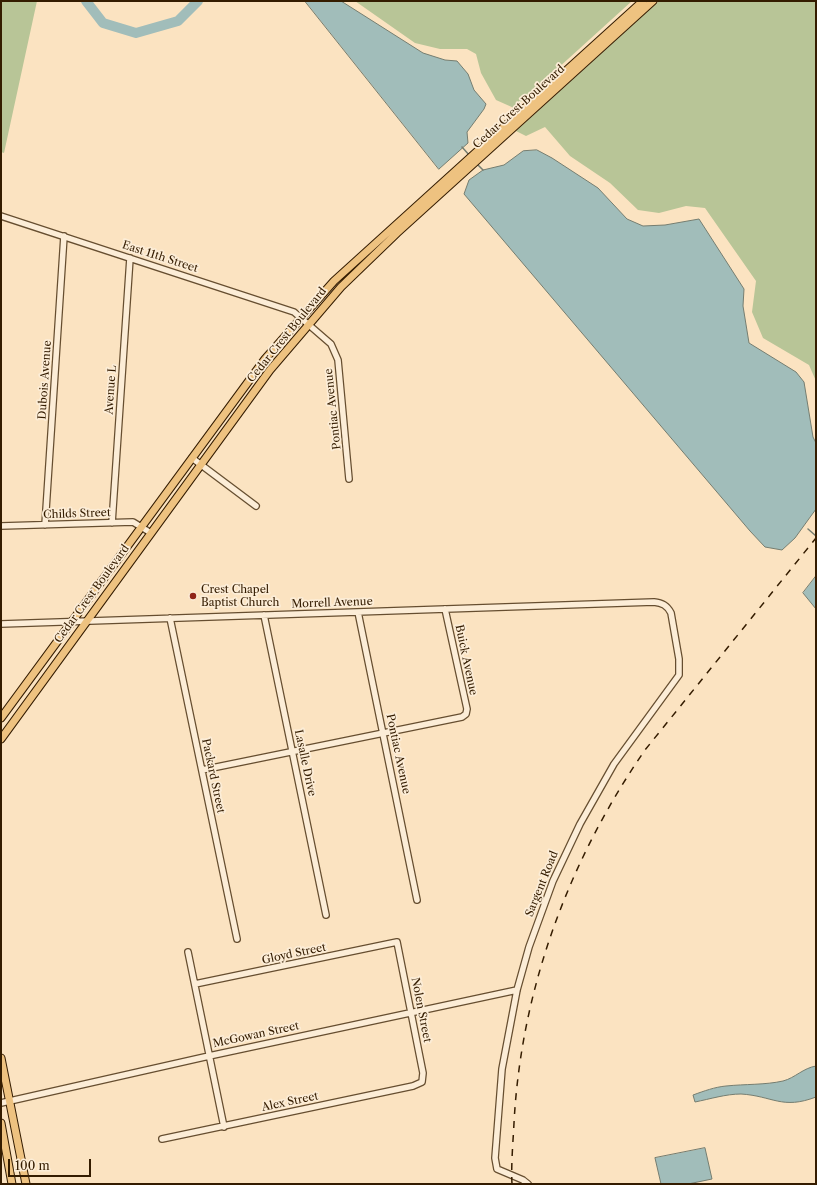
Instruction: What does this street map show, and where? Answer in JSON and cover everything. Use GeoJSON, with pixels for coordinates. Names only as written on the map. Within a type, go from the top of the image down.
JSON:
{"type":"FeatureCollection","features":[{"type":"Feature","properties":{"kind":"main road","name":"Cedar Crest Boulevard"},"geometry":{"type":"LineString","coordinates":[[1,739],[270,370],[308,324],[395,230],[643,1]]}},
{"type":"Feature","properties":{"kind":"main road","name":"Cedar Crest Boulevard"},"geometry":{"type":"LineString","coordinates":[[1,718],[265,359],[300,317],[334,281],[395,230],[653,1]]}},
{"type":"Feature","properties":{"kind":"main road"},"geometry":{"type":"LineString","coordinates":[[1,1058],[26,1184]]}},
{"type":"Feature","properties":{"kind":"main road"},"geometry":{"type":"LineString","coordinates":[[1,1123],[12,1184]]}},
{"type":"Feature","properties":{"kind":"street","name":"East 11th Street"},"geometry":{"type":"LineString","coordinates":[[1,216],[273,304],[292,311],[308,324]]}},
{"type":"Feature","properties":{"kind":"street","name":"Dubois Avenue"},"geometry":{"type":"LineString","coordinates":[[45,525],[64,236]]}},
{"type":"Feature","properties":{"kind":"street","name":"Avenue L"},"geometry":{"type":"LineString","coordinates":[[112,523],[130,258]]}},
{"type":"Feature","properties":{"kind":"street","name":"Pontiac Avenue"},"geometry":{"type":"LineString","coordinates":[[308,324],[331,344],[338,360],[349,479]]}},
{"type":"Feature","properties":{"kind":"street"},"geometry":{"type":"LineString","coordinates":[[192,458],[256,506]]}},
{"type":"Feature","properties":{"kind":"street","name":"Childs Street"},"geometry":{"type":"LineString","coordinates":[[1,526],[133,522],[152,533]]}},
{"type":"Feature","properties":{"kind":"street","name":"Morrell Avenue"},"geometry":{"type":"LineString","coordinates":[[1,624],[654,602],[664,604]]}},
{"type":"Feature","properties":{"kind":"street","name":"Sargent Road"},"geometry":{"type":"LineString","coordinates":[[528,1184],[524,1180],[497,1168],[495,1158],[502,1069],[517,990],[540,914],[565,853],[614,764],[679,675],[679,659],[671,613],[664,604]]}},
{"type":"Feature","properties":{"kind":"street","name":"Buick Avenue"},"geometry":{"type":"LineString","coordinates":[[383,733],[462,717],[466,714],[467,709],[445,610]]}},
{"type":"Feature","properties":{"kind":"street","name":"Pontiac Avenue"},"geometry":{"type":"LineString","coordinates":[[358,612],[417,900]]}},
{"type":"Feature","properties":{"kind":"street","name":"Lasalle Drive"},"geometry":{"type":"LineString","coordinates":[[264,615],[326,915]]}},
{"type":"Feature","properties":{"kind":"street","name":"Packard Street"},"geometry":{"type":"LineString","coordinates":[[170,618],[237,939]]}},
{"type":"Feature","properties":{"kind":"street"},"geometry":{"type":"LineString","coordinates":[[202,770],[383,733]]}},
{"type":"Feature","properties":{"kind":"street","name":"Gloyd Street"},"geometry":{"type":"LineString","coordinates":[[195,984],[397,942]]}},
{"type":"Feature","properties":{"kind":"street","name":"Nolen Street"},"geometry":{"type":"LineString","coordinates":[[397,942],[423,1074],[422,1082]]}},
{"type":"Feature","properties":{"kind":"street"},"geometry":{"type":"LineString","coordinates":[[188,952],[224,1127]]}},
{"type":"Feature","properties":{"kind":"street","name":"McGowan Street"},"geometry":{"type":"LineString","coordinates":[[1,1103],[209,1056],[517,990]]}},
{"type":"Feature","properties":{"kind":"street","name":"Alex Street"},"geometry":{"type":"LineString","coordinates":[[162,1139],[413,1086],[422,1082]]}},
{"type":"Feature","properties":{"kind":"green space"},"geometry":{"type":"Polygon","coordinates":[[[1,1],[37,1],[4,153],[1,152],[1,1]]]}},
{"type":"Feature","properties":{"kind":"green space"},"geometry":{"type":"Polygon","coordinates":[[[355,1],[632,1],[514,108],[496,100],[481,73],[476,54],[467,49],[440,49],[415,43],[355,1]]]}},
{"type":"Feature","properties":{"kind":"green space"},"geometry":{"type":"Polygon","coordinates":[[[659,1],[816,1],[816,381],[809,365],[763,338],[752,312],[756,281],[705,208],[686,206],[659,213],[638,210],[610,183],[570,156],[545,127],[526,136],[516,131],[659,1]]]}},
{"type":"Feature","properties":{"kind":"water"},"geometry":{"type":"Polygon","coordinates":[[[305,1],[341,1],[423,53],[445,60],[457,61],[468,74],[474,90],[486,104],[467,132],[468,143],[439,169],[305,1]]]}},
{"type":"Feature","properties":{"kind":"water"},"geometry":{"type":"Polygon","coordinates":[[[537,150],[598,188],[627,219],[643,226],[665,225],[699,219],[744,289],[743,306],[749,343],[796,372],[804,382],[813,437],[816,443],[816,509],[795,538],[782,550],[765,547],[750,531],[464,194],[469,180],[483,170],[504,165],[523,151],[537,150]]]}},
{"type":"Feature","properties":{"kind":"water"},"geometry":{"type":"Polygon","coordinates":[[[816,576],[816,609],[803,593],[816,576]]]}},
{"type":"Feature","properties":{"kind":"water"},"geometry":{"type":"Polygon","coordinates":[[[816,1066],[816,1097],[804,1101],[786,1102],[752,1095],[735,1094],[695,1102],[693,1095],[710,1089],[733,1085],[783,1081],[816,1066]]]}},
{"type":"Feature","properties":{"kind":"water"},"geometry":{"type":"Polygon","coordinates":[[[705,1148],[712,1179],[688,1184],[661,1184],[655,1158],[705,1148]]]}},
{"type":"Feature","properties":{"kind":"waterway"},"geometry":{"type":"LineString","coordinates":[[86,1],[103,23],[136,33],[178,21],[198,1]]}},
{"type":"Feature","properties":{"kind":"waterway"},"geometry":{"type":"LineString","coordinates":[[462,147],[470,156]]}},
{"type":"Feature","properties":{"kind":"waterway"},"geometry":{"type":"LineString","coordinates":[[477,164],[483,170]]}},
{"type":"Feature","properties":{"kind":"waterway"},"geometry":{"type":"LineString","coordinates":[[808,529],[816,536]]}},
{"type":"Feature","properties":{"kind":"railway"},"geometry":{"type":"LineString","coordinates":[[512,1184],[514,1123],[519,1073],[527,1024],[538,975],[572,881],[593,836],[618,792],[645,750],[816,538]]}},
{"type":"Feature","properties":{"kind":"place","name":"Crest Chapel Baptist Church"},"geometry":{"type":"Point","coordinates":[193,596]}}]}
